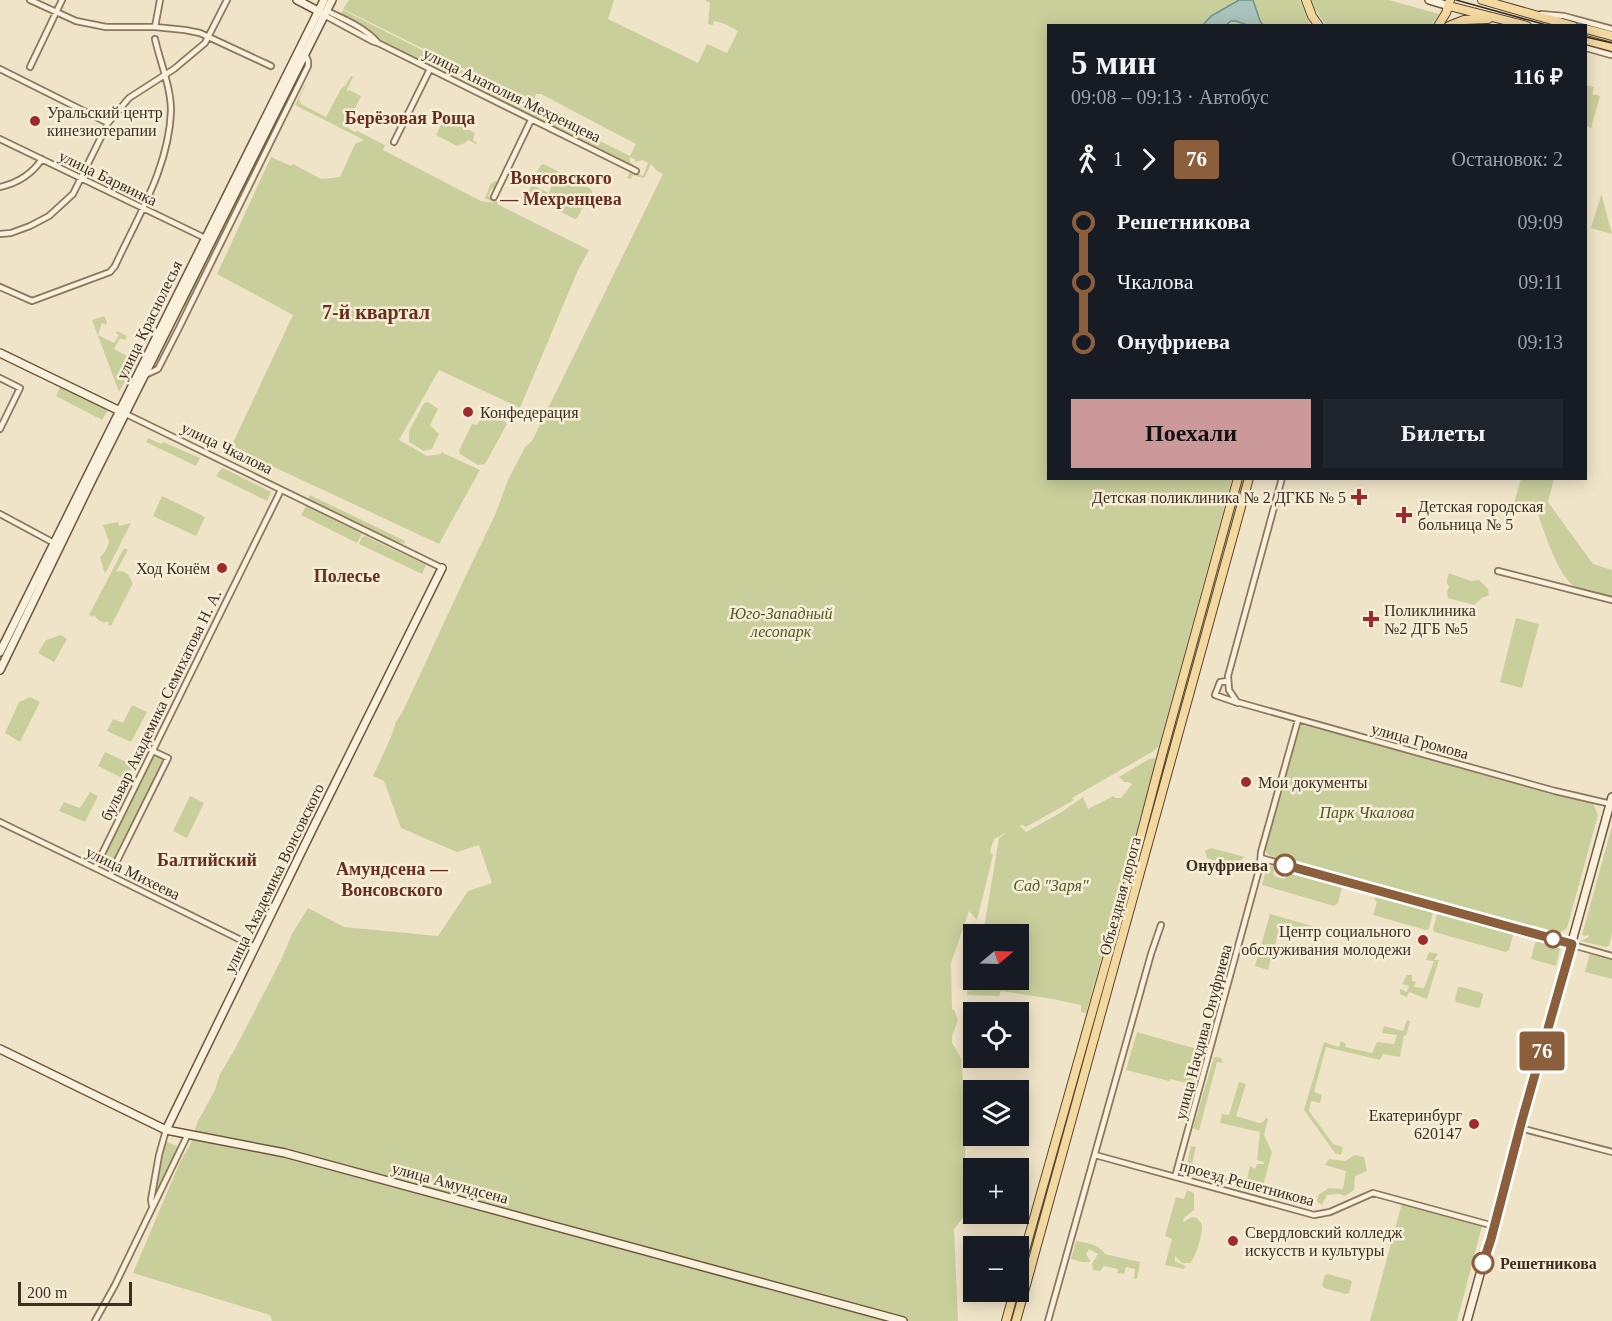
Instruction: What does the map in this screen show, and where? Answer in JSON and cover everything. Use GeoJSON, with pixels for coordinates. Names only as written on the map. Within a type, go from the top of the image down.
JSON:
{"type":"FeatureCollection","features":[{"type":"Feature","properties":{"kind":"main road"},"geometry":{"type":"LineString","coordinates":[[1482,0],[1566,24]]}},
{"type":"Feature","properties":{"kind":"main road"},"geometry":{"type":"LineString","coordinates":[[1496,0],[1513,9]]}},
{"type":"Feature","properties":{"kind":"main road"},"geometry":{"type":"LineString","coordinates":[[1306,1],[1316,24]]}},
{"type":"Feature","properties":{"kind":"main road"},"geometry":{"type":"LineString","coordinates":[[1439,24],[1450,3],[1520,24]]}},
{"type":"Feature","properties":{"kind":"main road"},"geometry":{"type":"LineString","coordinates":[[1453,24],[1471,19],[1509,21]]}},
{"type":"Feature","properties":{"kind":"main road"},"geometry":{"type":"LineString","coordinates":[[1587,29],[1612,36]]}},
{"type":"Feature","properties":{"kind":"main road"},"geometry":{"type":"LineString","coordinates":[[1587,40],[1612,52]]}},
{"type":"Feature","properties":{"kind":"main road","name":"Объездная дорога"},"geometry":{"type":"LineString","coordinates":[[1029,1236],[1127,888],[1237,480]]}},
{"type":"Feature","properties":{"kind":"main road","name":"Объездная дорога"},"geometry":{"type":"LineString","coordinates":[[1016,1321],[1248,480]]}},
{"type":"Feature","properties":{"kind":"main road"},"geometry":{"type":"LineString","coordinates":[[1006,1321],[1011,1302]]}},
{"type":"Feature","properties":{"kind":"street"},"geometry":{"type":"LineString","coordinates":[[30,0],[75,21],[106,27],[154,27],[200,33],[271,66]]}},
{"type":"Feature","properties":{"kind":"street"},"geometry":{"type":"LineString","coordinates":[[30,67],[62,0]]}},
{"type":"Feature","properties":{"kind":"street"},"geometry":{"type":"LineString","coordinates":[[154,27],[160,0]]}},
{"type":"Feature","properties":{"kind":"street"},"geometry":{"type":"LineString","coordinates":[[0,234],[11,233],[49,216],[73,194],[108,123],[129,98],[189,58],[205,43],[227,0]]}},
{"type":"Feature","properties":{"kind":"street","name":"улица Анатолия Мехренцева"},"geometry":{"type":"LineString","coordinates":[[297,0],[323,9]]}},
{"type":"Feature","properties":{"kind":"street","name":"улица Анатолия Мехренцева"},"geometry":{"type":"LineString","coordinates":[[307,0],[362,30],[378,43],[636,171]]}},
{"type":"Feature","properties":{"kind":"street","name":"улица Краснолесья"},"geometry":{"type":"LineString","coordinates":[[0,652],[62,543],[205,238],[323,9],[332,0]]}},
{"type":"Feature","properties":{"kind":"street"},"geometry":{"type":"LineString","coordinates":[[1429,0],[1450,3]]}},
{"type":"Feature","properties":{"kind":"street","name":"улица Краснолесья"},"geometry":{"type":"LineString","coordinates":[[0,670],[39,583],[54,543],[145,375],[305,54],[323,9]]}},
{"type":"Feature","properties":{"kind":"street"},"geometry":{"type":"LineString","coordinates":[[1530,14],[1564,16],[1612,29]]}},
{"type":"Feature","properties":{"kind":"street"},"geometry":{"type":"LineString","coordinates":[[0,287],[32,301],[110,272],[115,266],[157,179],[167,141],[171,110],[165,75],[155,39]]}},
{"type":"Feature","properties":{"kind":"street"},"geometry":{"type":"LineString","coordinates":[[1587,48],[1612,52]]}},
{"type":"Feature","properties":{"kind":"street"},"geometry":{"type":"LineString","coordinates":[[0,69],[108,123]]}},
{"type":"Feature","properties":{"kind":"street"},"geometry":{"type":"LineString","coordinates":[[394,142],[430,69]]}},
{"type":"Feature","properties":{"kind":"street"},"geometry":{"type":"LineString","coordinates":[[494,197],[531,120]]}},
{"type":"Feature","properties":{"kind":"street","name":"улица Барвинка"},"geometry":{"type":"LineString","coordinates":[[0,139],[205,238]]}},
{"type":"Feature","properties":{"kind":"street"},"geometry":{"type":"LineString","coordinates":[[0,187],[22,179],[37,167],[42,159]]}},
{"type":"Feature","properties":{"kind":"street","name":"улица Чкалова"},"geometry":{"type":"LineString","coordinates":[[0,353],[442,568]]}},
{"type":"Feature","properties":{"kind":"street"},"geometry":{"type":"LineString","coordinates":[[0,378],[20,388],[0,429]]}},
{"type":"Feature","properties":{"kind":"street"},"geometry":{"type":"LineString","coordinates":[[1238,703],[1229,690],[1228,681],[1281,480]]}},
{"type":"Feature","properties":{"kind":"street","name":"бульвар Академика Семихатова Н. А."},"geometry":{"type":"LineString","coordinates":[[95,868],[282,490]]}},
{"type":"Feature","properties":{"kind":"street"},"geometry":{"type":"LineString","coordinates":[[0,514],[54,543]]}},
{"type":"Feature","properties":{"kind":"street","name":"улица Академика Вонсовского"},"geometry":{"type":"LineString","coordinates":[[152,1208],[151,1200],[166,1130],[442,568]]}},
{"type":"Feature","properties":{"kind":"street"},"geometry":{"type":"LineString","coordinates":[[1498,571],[1612,600]]}},
{"type":"Feature","properties":{"kind":"street","name":"улица Громова"},"geometry":{"type":"LineString","coordinates":[[1228,681],[1220,682],[1215,695],[1576,797],[1611,802]]}},
{"type":"Feature","properties":{"kind":"street","name":"улица Начдива Онуфриева"},"geometry":{"type":"LineString","coordinates":[[1175,1177],[1298,720]]}},
{"type":"Feature","properties":{"kind":"street","name":"бульвар Академика Семихатова Н. А."},"geometry":{"type":"LineString","coordinates":[[110,875],[168,758],[153,751]]}},
{"type":"Feature","properties":{"kind":"street"},"geometry":{"type":"LineString","coordinates":[[1467,1321],[1611,802]]}},
{"type":"Feature","properties":{"kind":"street","name":"улица Михеева"},"geometry":{"type":"LineString","coordinates":[[0,822],[255,947]]}},
{"type":"Feature","properties":{"kind":"street"},"geometry":{"type":"LineString","coordinates":[[1260,858],[1612,956]]}},
{"type":"Feature","properties":{"kind":"street"},"geometry":{"type":"LineString","coordinates":[[1048,1321],[1161,925]]}},
{"type":"Feature","properties":{"kind":"street","name":"улица Амундсена"},"geometry":{"type":"LineString","coordinates":[[0,1049],[166,1130],[285,1153],[903,1321]]}},
{"type":"Feature","properties":{"kind":"street"},"geometry":{"type":"LineString","coordinates":[[1520,1128],[1612,1152]]}},
{"type":"Feature","properties":{"kind":"street","name":"улица Академика Вонсовского"},"geometry":{"type":"LineString","coordinates":[[95,1321],[115,1285],[188,1134]]}},
{"type":"Feature","properties":{"kind":"street","name":"проезд Решетникова"},"geometry":{"type":"LineString","coordinates":[[1095,1155],[1314,1215],[1330,1212],[1373,1193],[1494,1226]]}},
{"type":"Feature","properties":{"kind":"green space","name":"Юго-Западный лесопарк"},"geometry":{"type":"Polygon","coordinates":[[[349,0],[614,0],[608,19],[698,63],[707,44],[727,53],[738,31],[714,21],[713,25],[708,24],[710,3],[705,0],[1300,0],[1310,24],[1047,24],[1047,480],[1232,480],[1159,746],[1072,798],[1074,800],[1026,827],[1020,826],[1026,832],[1083,797],[1088,809],[1114,796],[1121,798],[1132,784],[1124,782],[1119,777],[1149,759],[1157,758],[1086,1013],[1081,1012],[1081,1005],[1001,991],[999,996],[967,995],[967,990],[1029,990],[1029,924],[985,924],[999,838],[1007,832],[994,839],[990,852],[993,855],[977,920],[969,911],[963,924],[951,963],[952,1009],[958,1020],[952,1043],[961,1058],[963,1146],[965,1146],[963,1218],[954,1229],[958,1321],[272,1321],[270,1315],[133,1273],[180,1162],[190,1145],[198,1121],[215,1090],[220,1074],[281,960],[292,934],[308,908],[344,927],[438,936],[468,891],[492,883],[479,845],[457,852],[401,828],[384,781],[373,776],[396,722],[495,515],[508,480],[525,447],[532,441],[663,174],[651,164],[645,177],[633,175],[631,179],[627,178],[631,170],[643,176],[648,163],[643,160],[635,162],[636,160],[630,157],[633,167],[485,94],[490,84],[536,107],[538,115],[537,105],[343,9],[349,0]],[[536,94],[534,100],[582,126],[578,134],[586,138],[588,135],[630,156],[636,144],[541,94],[536,94]]]}},
{"type":"Feature","properties":{"kind":"green space"},"geometry":{"type":"Polygon","coordinates":[[[1312,0],[1389,0],[1439,14],[1432,24],[1325,24],[1314,8],[1312,0]]]}},
{"type":"Feature","properties":{"kind":"green space"},"geometry":{"type":"Polygon","coordinates":[[[343,10],[487,83],[482,93],[389,46],[363,27],[340,15],[343,10]]]}},
{"type":"Feature","properties":{"kind":"green space"},"geometry":{"type":"Polygon","coordinates":[[[306,59],[307,65],[225,224],[187,308],[183,307],[306,59]]]}},
{"type":"Feature","properties":{"kind":"green space"},"geometry":{"type":"Polygon","coordinates":[[[351,76],[353,77],[346,92],[349,90],[361,96],[346,127],[385,145],[383,150],[481,201],[494,203],[485,198],[491,183],[497,182],[495,190],[492,188],[488,196],[498,202],[497,204],[589,250],[578,270],[520,408],[439,370],[399,440],[427,456],[441,454],[441,452],[480,470],[439,544],[231,447],[293,315],[217,274],[271,157],[291,166],[293,164],[321,179],[340,177],[355,144],[364,140],[295,105],[306,85],[299,99],[301,104],[326,117],[351,76]]]}},
{"type":"Feature","properties":{"kind":"green space"},"geometry":{"type":"Polygon","coordinates":[[[1587,85],[1594,87],[1592,94],[1600,96],[1591,128],[1587,126],[1587,85]]]}},
{"type":"Feature","properties":{"kind":"green space"},"geometry":{"type":"Polygon","coordinates":[[[444,118],[475,133],[473,140],[477,143],[468,140],[457,146],[436,135],[444,118]]]}},
{"type":"Feature","properties":{"kind":"green space"},"geometry":{"type":"Polygon","coordinates":[[[544,164],[591,189],[592,192],[577,218],[528,196],[527,193],[532,185],[549,193],[553,183],[536,174],[544,164]]]}},
{"type":"Feature","properties":{"kind":"green space"},"geometry":{"type":"Polygon","coordinates":[[[1602,196],[1612,234],[1591,228],[1602,196]]]}},
{"type":"Feature","properties":{"kind":"green space"},"geometry":{"type":"Polygon","coordinates":[[[104,316],[107,322],[106,325],[102,323],[98,335],[114,343],[119,335],[117,331],[127,336],[125,340],[120,338],[114,349],[127,356],[129,352],[133,354],[124,373],[128,376],[119,392],[92,320],[104,316]]]}},
{"type":"Feature","properties":{"kind":"green space"},"geometry":{"type":"Polygon","coordinates":[[[60,387],[108,410],[102,420],[56,396],[60,387]]]}},
{"type":"Feature","properties":{"kind":"green space"},"geometry":{"type":"Polygon","coordinates":[[[428,402],[438,409],[430,425],[439,434],[432,449],[424,451],[409,442],[409,431],[424,403],[428,402]]]}},
{"type":"Feature","properties":{"kind":"green space"},"geometry":{"type":"Polygon","coordinates":[[[485,411],[497,414],[507,424],[485,464],[478,465],[460,454],[459,451],[472,424],[477,425],[485,411]]]}},
{"type":"Feature","properties":{"kind":"green space"},"geometry":{"type":"Polygon","coordinates":[[[148,438],[200,458],[196,466],[146,442],[148,438]]]}},
{"type":"Feature","properties":{"kind":"green space"},"geometry":{"type":"Polygon","coordinates":[[[223,468],[271,492],[267,501],[216,476],[223,468]]]}},
{"type":"Feature","properties":{"kind":"green space"},"geometry":{"type":"Polygon","coordinates":[[[1240,480],[1246,480],[1029,1263],[1029,1252],[1240,480]]]}},
{"type":"Feature","properties":{"kind":"green space"},"geometry":{"type":"Polygon","coordinates":[[[1521,480],[1554,480],[1548,502],[1593,564],[1612,570],[1612,598],[1576,587],[1569,582],[1557,564],[1536,509],[1514,503],[1521,480]]]}},
{"type":"Feature","properties":{"kind":"green space"},"geometry":{"type":"Polygon","coordinates":[[[310,495],[405,541],[404,544],[392,541],[308,500],[310,495]]]}},
{"type":"Feature","properties":{"kind":"green space"},"geometry":{"type":"Polygon","coordinates":[[[162,496],[205,517],[196,536],[153,516],[162,496]]]}},
{"type":"Feature","properties":{"kind":"green space"},"geometry":{"type":"Polygon","coordinates":[[[306,506],[362,534],[357,543],[301,515],[306,506]]]}},
{"type":"Feature","properties":{"kind":"green space"},"geometry":{"type":"Polygon","coordinates":[[[118,522],[119,526],[131,523],[105,574],[100,557],[109,542],[103,525],[118,522]]]}},
{"type":"Feature","properties":{"kind":"green space"},"geometry":{"type":"Polygon","coordinates":[[[365,536],[426,565],[422,574],[359,544],[365,536]]]}},
{"type":"Feature","properties":{"kind":"green space"},"geometry":{"type":"Polygon","coordinates":[[[124,548],[128,550],[116,572],[122,571],[128,574],[132,585],[111,626],[108,625],[109,622],[102,622],[94,615],[93,617],[89,615],[124,548]]]}},
{"type":"Feature","properties":{"kind":"green space"},"geometry":{"type":"Polygon","coordinates":[[[1449,573],[1471,581],[1479,580],[1488,589],[1489,595],[1474,605],[1448,598],[1449,573]]]}},
{"type":"Feature","properties":{"kind":"green space"},"geometry":{"type":"Polygon","coordinates":[[[1516,618],[1539,624],[1522,688],[1500,682],[1516,618]]]}},
{"type":"Feature","properties":{"kind":"green space"},"geometry":{"type":"Polygon","coordinates":[[[61,635],[67,639],[54,662],[38,653],[46,640],[61,635]]]}},
{"type":"Feature","properties":{"kind":"green space"},"geometry":{"type":"Polygon","coordinates":[[[30,697],[40,702],[20,742],[5,733],[19,702],[30,697]]]}},
{"type":"Feature","properties":{"kind":"green space"},"geometry":{"type":"Polygon","coordinates":[[[132,705],[147,712],[131,742],[107,731],[113,719],[123,723],[132,705]]]}},
{"type":"Feature","properties":{"kind":"green space","name":"Парк Чкалова"},"geometry":{"type":"Polygon","coordinates":[[[1302,725],[1593,803],[1598,815],[1567,928],[1560,933],[1532,925],[1526,926],[1268,855],[1265,850],[1299,728],[1302,725]]]}},
{"type":"Feature","properties":{"kind":"green space"},"geometry":{"type":"Polygon","coordinates":[[[105,752],[133,765],[126,780],[98,766],[105,752]]]}},
{"type":"Feature","properties":{"kind":"green space"},"geometry":{"type":"Polygon","coordinates":[[[155,754],[164,760],[111,868],[107,871],[101,867],[100,862],[155,754]]]}},
{"type":"Feature","properties":{"kind":"green space"},"geometry":{"type":"Polygon","coordinates":[[[90,792],[98,796],[85,822],[59,811],[64,802],[80,808],[90,792]]]}},
{"type":"Feature","properties":{"kind":"green space"},"geometry":{"type":"Polygon","coordinates":[[[190,796],[204,803],[187,838],[173,831],[190,796]]]}},
{"type":"Feature","properties":{"kind":"green space"},"geometry":{"type":"Polygon","coordinates":[[[1612,826],[1612,933],[1609,946],[1606,947],[1581,941],[1589,937],[1582,935],[1612,826]]]}},
{"type":"Feature","properties":{"kind":"green space"},"geometry":{"type":"Polygon","coordinates":[[[1211,848],[1245,857],[1233,866],[1207,858],[1205,851],[1211,848]]]}},
{"type":"Feature","properties":{"kind":"green space"},"geometry":{"type":"Polygon","coordinates":[[[1267,865],[1275,867],[1273,874],[1276,877],[1284,879],[1289,871],[1340,884],[1342,887],[1338,903],[1334,906],[1262,885],[1267,865]]]}},
{"type":"Feature","properties":{"kind":"green space"},"geometry":{"type":"Polygon","coordinates":[[[1378,896],[1432,910],[1429,929],[1373,915],[1377,902],[1374,899],[1378,896]]]}},
{"type":"Feature","properties":{"kind":"green space"},"geometry":{"type":"Polygon","coordinates":[[[1440,912],[1512,932],[1509,950],[1506,952],[1434,932],[1437,914],[1440,912]]]}},
{"type":"Feature","properties":{"kind":"green space"},"geometry":{"type":"Polygon","coordinates":[[[1270,914],[1312,926],[1310,935],[1299,932],[1298,935],[1279,930],[1268,970],[1255,966],[1270,914]]]}},
{"type":"Feature","properties":{"kind":"green space"},"geometry":{"type":"Polygon","coordinates":[[[1539,940],[1560,948],[1556,966],[1531,959],[1535,943],[1539,940]]]}},
{"type":"Feature","properties":{"kind":"green space"},"geometry":{"type":"Polygon","coordinates":[[[1429,952],[1438,954],[1434,960],[1439,960],[1427,999],[1409,992],[1407,997],[1400,994],[1400,989],[1407,992],[1409,986],[1402,984],[1407,975],[1412,975],[1412,981],[1416,982],[1414,987],[1424,988],[1434,961],[1426,960],[1429,952]]]}},
{"type":"Feature","properties":{"kind":"green space"},"geometry":{"type":"Polygon","coordinates":[[[1590,953],[1612,959],[1612,979],[1585,972],[1590,953]]]}},
{"type":"Feature","properties":{"kind":"green space"},"geometry":{"type":"Polygon","coordinates":[[[1458,987],[1482,993],[1480,1007],[1456,1002],[1458,987]]]}},
{"type":"Feature","properties":{"kind":"green space"},"geometry":{"type":"Polygon","coordinates":[[[1407,1020],[1410,1021],[1406,1036],[1404,1035],[1400,1057],[1383,1054],[1380,1060],[1326,1047],[1314,1092],[1322,1095],[1320,1103],[1311,1101],[1309,1111],[1333,1144],[1343,1147],[1341,1155],[1335,1153],[1304,1110],[1324,1042],[1339,1047],[1341,1041],[1346,1044],[1345,1047],[1372,1053],[1377,1042],[1394,1044],[1397,1035],[1382,1033],[1384,1026],[1403,1031],[1407,1020]]]}},
{"type":"Feature","properties":{"kind":"green space"},"geometry":{"type":"Polygon","coordinates":[[[1137,1032],[1204,1051],[1195,1085],[1126,1070],[1137,1032]]]}},
{"type":"Feature","properties":{"kind":"green space"},"geometry":{"type":"Polygon","coordinates":[[[1214,1057],[1221,1058],[1223,1063],[1217,1062],[1199,1131],[1193,1128],[1214,1057]]]}},
{"type":"Feature","properties":{"kind":"green space"},"geometry":{"type":"Polygon","coordinates":[[[1239,1082],[1246,1084],[1236,1116],[1259,1123],[1268,1119],[1264,1135],[1272,1152],[1261,1194],[1185,1174],[1191,1146],[1196,1147],[1191,1169],[1246,1184],[1250,1166],[1255,1169],[1257,1164],[1264,1164],[1257,1160],[1260,1132],[1220,1123],[1222,1114],[1229,1115],[1239,1082]]]}},
{"type":"Feature","properties":{"kind":"green space"},"geometry":{"type":"Polygon","coordinates":[[[165,1141],[179,1147],[156,1193],[157,1180],[165,1141]]]}},
{"type":"Feature","properties":{"kind":"green space"},"geometry":{"type":"Polygon","coordinates":[[[1355,1155],[1364,1157],[1367,1171],[1355,1176],[1354,1190],[1345,1196],[1327,1195],[1322,1205],[1317,1202],[1318,1195],[1329,1188],[1343,1189],[1346,1171],[1325,1165],[1329,1159],[1345,1161],[1355,1155]]]}},
{"type":"Feature","properties":{"kind":"green space"},"geometry":{"type":"Polygon","coordinates":[[[1187,1190],[1194,1193],[1194,1210],[1184,1218],[1183,1222],[1192,1217],[1197,1218],[1202,1227],[1198,1246],[1190,1263],[1182,1263],[1175,1256],[1175,1261],[1185,1266],[1184,1269],[1165,1265],[1172,1239],[1165,1236],[1176,1197],[1184,1199],[1187,1190]]]}},
{"type":"Feature","properties":{"kind":"green space"},"geometry":{"type":"Polygon","coordinates":[[[1402,1203],[1482,1226],[1457,1321],[1370,1321],[1402,1203]]]}},
{"type":"Feature","properties":{"kind":"green space"},"geometry":{"type":"Polygon","coordinates":[[[1076,1241],[1096,1246],[1105,1254],[1140,1262],[1137,1279],[1134,1279],[1135,1269],[1126,1267],[1124,1274],[1117,1273],[1118,1269],[1104,1266],[1100,1271],[1093,1270],[1092,1264],[1098,1254],[1089,1249],[1086,1254],[1091,1262],[1071,1259],[1076,1241]]]}},
{"type":"Feature","properties":{"kind":"green space"},"geometry":{"type":"Polygon","coordinates":[[[1325,1275],[1350,1280],[1352,1282],[1349,1293],[1324,1288],[1322,1285],[1325,1275]]]}},
{"type":"Feature","properties":{"kind":"green space"},"geometry":{"type":"Polygon","coordinates":[[[1015,1302],[1018,1302],[1013,1321],[1010,1321],[1015,1302]]]}},
{"type":"Feature","properties":{"kind":"water"},"geometry":{"type":"Polygon","coordinates":[[[1239,0],[1253,0],[1262,24],[1244,24],[1231,21],[1227,24],[1204,24],[1211,16],[1239,0]]]}},
{"type":"Feature","properties":{"kind":"tram line"},"geometry":{"type":"LineString","coordinates":[[1456,0],[1543,24]]}},
{"type":"Feature","properties":{"kind":"tram line"},"geometry":{"type":"LineString","coordinates":[[1587,37],[1612,43]]}},
{"type":"Feature","properties":{"kind":"bus line","name":"76"},"geometry":{"type":"LineString","coordinates":[[1285,865],[1572,944],[1483,1263]]}},
{"type":"Feature","properties":{"kind":"place","name":"Уральский центр кинезиотерапии"},"geometry":{"type":"Point","coordinates":[35,121]}},
{"type":"Feature","properties":{"kind":"place","name":"Конфедерация"},"geometry":{"type":"Point","coordinates":[468,412]}},
{"type":"Feature","properties":{"kind":"place","name":"Детская поликлиника № 2 ДГКБ № 5"},"geometry":{"type":"Point","coordinates":[1359,497]}},
{"type":"Feature","properties":{"kind":"place","name":"Детская городская больница № 5"},"geometry":{"type":"Point","coordinates":[1404,515]}},
{"type":"Feature","properties":{"kind":"place","name":"Ход Конём"},"geometry":{"type":"Point","coordinates":[222,568]}},
{"type":"Feature","properties":{"kind":"place","name":"Поликлиника №2 ДГБ №5"},"geometry":{"type":"Point","coordinates":[1371,619]}},
{"type":"Feature","properties":{"kind":"place","name":"Мои документы"},"geometry":{"type":"Point","coordinates":[1246,782]}},
{"type":"Feature","properties":{"kind":"place","name":"Онуфриева"},"geometry":{"type":"Point","coordinates":[1285,865]}},
{"type":"Feature","properties":{"kind":"place","name":"Центр социального обслуживания молодежи"},"geometry":{"type":"Point","coordinates":[1423,940]}},
{"type":"Feature","properties":{"kind":"place","name":"Екатеринбург 620147"},"geometry":{"type":"Point","coordinates":[1474,1124]}},
{"type":"Feature","properties":{"kind":"place","name":"Свердловский колледж искусств и культуры"},"geometry":{"type":"Point","coordinates":[1233,1241]}},
{"type":"Feature","properties":{"kind":"place","name":"Решетникова"},"geometry":{"type":"Point","coordinates":[1483,1263]}},
{"type":"Feature","properties":{"kind":"district","name":"Берёзовая Роща"},"geometry":{"type":"Point","coordinates":[410,118]}},
{"type":"Feature","properties":{"kind":"district","name":"Вонсовского — Мехренцева"},"geometry":{"type":"Point","coordinates":[561,188]}},
{"type":"Feature","properties":{"kind":"district","name":"7-й квартал"},"geometry":{"type":"Point","coordinates":[376,312]}},
{"type":"Feature","properties":{"kind":"district","name":"Полесье"},"geometry":{"type":"Point","coordinates":[347,576]}},
{"type":"Feature","properties":{"kind":"district","name":"Балтийский"},"geometry":{"type":"Point","coordinates":[207,860]}},
{"type":"Feature","properties":{"kind":"district","name":"Амундсена — Вонсовского"},"geometry":{"type":"Point","coordinates":[392,879]}},
{"type":"Feature","properties":{"kind":"park label","name":"Сад \"Заря\""},"geometry":{"type":"Point","coordinates":[1051,885]}}]}
